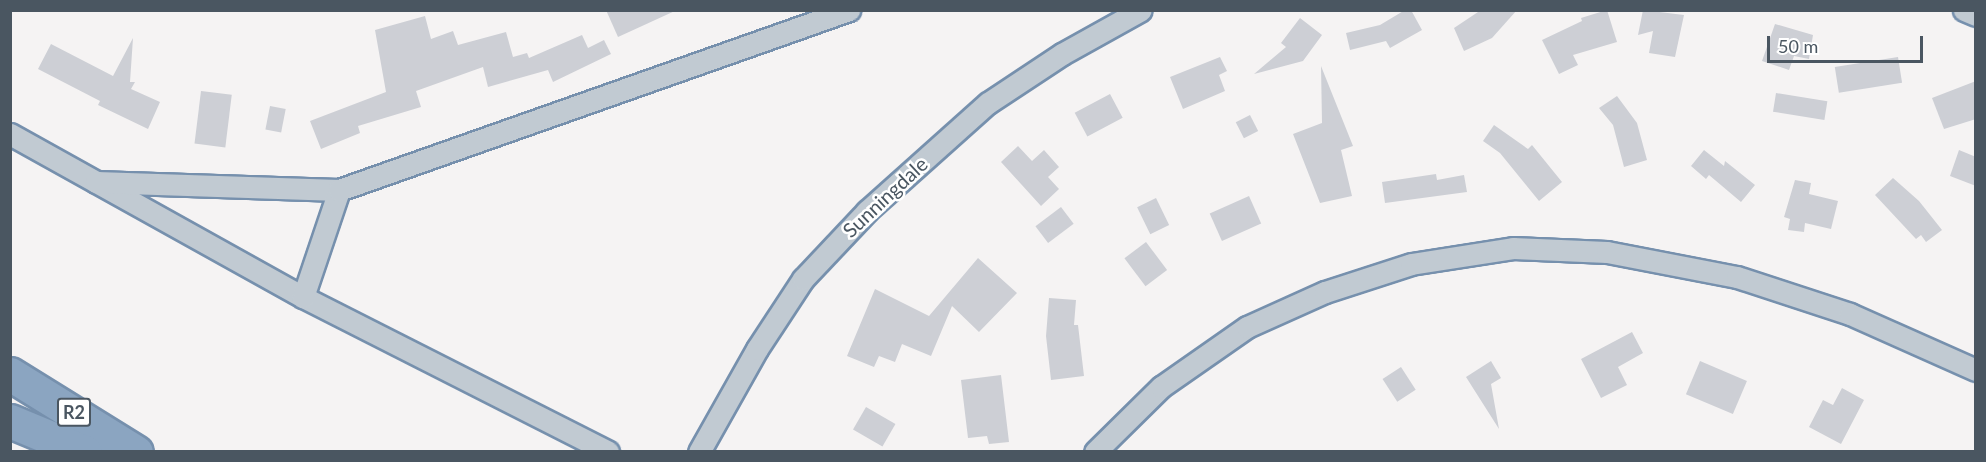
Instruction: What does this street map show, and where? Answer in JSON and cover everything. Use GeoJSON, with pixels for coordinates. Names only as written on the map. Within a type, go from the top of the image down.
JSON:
{"type":"FeatureCollection","features":[{"type":"Feature","properties":{"kind":"highway","name":"R2"},"geometry":{"type":"LineString","coordinates":[[10,374],[136,452]]}},
{"type":"Feature","properties":{"kind":"highway","name":"R2"},"geometry":{"type":"LineString","coordinates":[[10,421],[85,452]]}},
{"type":"Feature","properties":{"kind":"street"},"geometry":{"type":"LineString","coordinates":[[93,182],[339,190],[849,10]]}},
{"type":"Feature","properties":{"kind":"street","name":"Sunningdale"},"geometry":{"type":"LineString","coordinates":[[699,452],[757,349],[803,279],[867,211],[988,103],[1062,54],[1141,10]]}},
{"type":"Feature","properties":{"kind":"street"},"geometry":{"type":"LineString","coordinates":[[1964,10],[1976,15]]}},
{"type":"Feature","properties":{"kind":"street"},"geometry":{"type":"LineString","coordinates":[[10,134],[303,297],[608,452]]}},
{"type":"Feature","properties":{"kind":"street"},"geometry":{"type":"LineString","coordinates":[[303,297],[339,190]]}},
{"type":"Feature","properties":{"kind":"street"},"geometry":{"type":"LineString","coordinates":[[1095,452],[1161,387],[1247,327],[1325,292],[1411,264],[1513,248],[1607,252],[1737,277],[1851,314],[1976,370]]}},
{"type":"Feature","properties":{"kind":"building"},"geometry":{"type":"Polygon","coordinates":[[[606,10],[677,10],[618,37],[606,10]]]}},
{"type":"Feature","properties":{"kind":"building"},"geometry":{"type":"Polygon","coordinates":[[[1405,10],[1411,10],[1422,30],[1390,48],[1386,41],[1350,50],[1346,33],[1380,25],[1405,10]]]}},
{"type":"Feature","properties":{"kind":"building"},"geometry":{"type":"Polygon","coordinates":[[[1481,10],[1517,10],[1492,38],[1464,51],[1454,28],[1481,10]]]}},
{"type":"Feature","properties":{"kind":"building"},"geometry":{"type":"Polygon","coordinates":[[[1607,10],[1617,42],[1573,55],[1578,65],[1559,74],[1542,40],[1582,21],[1581,18],[1607,10]]]}},
{"type":"Feature","properties":{"kind":"building"},"geometry":{"type":"Polygon","coordinates":[[[1643,10],[1684,15],[1675,57],[1649,53],[1653,31],[1638,35],[1643,10]]]}},
{"type":"Feature","properties":{"kind":"building"},"geometry":{"type":"Polygon","coordinates":[[[425,16],[431,39],[453,31],[458,45],[506,32],[513,57],[527,53],[529,58],[582,35],[588,48],[604,40],[611,54],[553,82],[548,70],[488,87],[483,67],[416,91],[421,107],[358,126],[360,133],[321,149],[310,121],[386,92],[375,30],[425,16]]]}},
{"type":"Feature","properties":{"kind":"building"},"geometry":{"type":"Polygon","coordinates":[[[1300,18],[1322,35],[1303,61],[1254,74],[1286,47],[1281,43],[1300,18]]]}},
{"type":"Feature","properties":{"kind":"building"},"geometry":{"type":"Polygon","coordinates":[[[1775,24],[1813,35],[1809,59],[1794,56],[1789,70],[1762,61],[1775,24]]]}},
{"type":"Feature","properties":{"kind":"building"},"geometry":{"type":"Polygon","coordinates":[[[133,38],[130,82],[135,82],[131,89],[160,102],[148,129],[98,105],[100,101],[38,69],[51,44],[113,76],[133,38]]]}},
{"type":"Feature","properties":{"kind":"building"},"geometry":{"type":"Polygon","coordinates":[[[1220,57],[1227,71],[1219,75],[1225,91],[1183,109],[1170,77],[1220,57]]]}},
{"type":"Feature","properties":{"kind":"building"},"geometry":{"type":"Polygon","coordinates":[[[1898,57],[1902,83],[1839,93],[1835,67],[1898,57]]]}},
{"type":"Feature","properties":{"kind":"building"},"geometry":{"type":"Polygon","coordinates":[[[1321,66],[1353,146],[1341,150],[1352,196],[1320,203],[1293,134],[1322,123],[1321,66]]]}},
{"type":"Feature","properties":{"kind":"building"},"geometry":{"type":"Polygon","coordinates":[[[1976,81],[1976,119],[1944,129],[1932,98],[1976,81]]]}},
{"type":"Feature","properties":{"kind":"building"},"geometry":{"type":"Polygon","coordinates":[[[201,91],[232,95],[225,147],[195,144],[201,91]]]}},
{"type":"Feature","properties":{"kind":"building"},"geometry":{"type":"Polygon","coordinates":[[[1776,93],[1827,101],[1824,120],[1773,112],[1776,93]]]}},
{"type":"Feature","properties":{"kind":"building"},"geometry":{"type":"Polygon","coordinates":[[[1110,94],[1123,118],[1087,137],[1075,113],[1110,94]]]}},
{"type":"Feature","properties":{"kind":"building"},"geometry":{"type":"Polygon","coordinates":[[[1617,96],[1637,123],[1647,160],[1624,167],[1613,125],[1599,108],[1617,96]]]}},
{"type":"Feature","properties":{"kind":"building"},"geometry":{"type":"Polygon","coordinates":[[[270,106],[286,109],[281,133],[265,130],[270,106]]]}},
{"type":"Feature","properties":{"kind":"building"},"geometry":{"type":"Polygon","coordinates":[[[1250,115],[1258,131],[1244,138],[1236,122],[1250,115]]]}},
{"type":"Feature","properties":{"kind":"building"},"geometry":{"type":"Polygon","coordinates":[[[1494,125],[1528,149],[1532,145],[1562,182],[1539,201],[1500,153],[1483,141],[1494,125]]]}},
{"type":"Feature","properties":{"kind":"building"},"geometry":{"type":"Polygon","coordinates":[[[1018,146],[1032,161],[1044,150],[1059,167],[1048,177],[1059,189],[1041,206],[1001,162],[1018,146]]]}},
{"type":"Feature","properties":{"kind":"building"},"geometry":{"type":"Polygon","coordinates":[[[1704,150],[1724,166],[1725,161],[1755,185],[1741,202],[1709,175],[1706,179],[1691,166],[1704,150]]]}},
{"type":"Feature","properties":{"kind":"building"},"geometry":{"type":"Polygon","coordinates":[[[1959,150],[1976,157],[1976,186],[1950,176],[1959,150]]]}},
{"type":"Feature","properties":{"kind":"building"},"geometry":{"type":"Polygon","coordinates":[[[1436,174],[1437,180],[1464,175],[1467,192],[1385,203],[1382,182],[1436,174]]]}},
{"type":"Feature","properties":{"kind":"building"},"geometry":{"type":"Polygon","coordinates":[[[1893,178],[1919,201],[1942,230],[1926,242],[1921,235],[1916,239],[1875,195],[1893,178]]]}},
{"type":"Feature","properties":{"kind":"building"},"geometry":{"type":"Polygon","coordinates":[[[1795,180],[1811,183],[1809,194],[1838,201],[1831,229],[1805,223],[1804,232],[1788,230],[1790,219],[1784,217],[1795,180]]]}},
{"type":"Feature","properties":{"kind":"building"},"geometry":{"type":"Polygon","coordinates":[[[1249,196],[1261,223],[1222,241],[1210,213],[1249,196]]]}},
{"type":"Feature","properties":{"kind":"building"},"geometry":{"type":"Polygon","coordinates":[[[1156,198],[1169,225],[1150,234],[1137,207],[1156,198]]]}},
{"type":"Feature","properties":{"kind":"building"},"geometry":{"type":"Polygon","coordinates":[[[1061,207],[1074,224],[1048,243],[1035,226],[1061,207]]]}},
{"type":"Feature","properties":{"kind":"building"},"geometry":{"type":"Polygon","coordinates":[[[1146,242],[1167,270],[1146,286],[1124,258],[1146,242]]]}},
{"type":"Feature","properties":{"kind":"building"},"geometry":{"type":"Polygon","coordinates":[[[978,258],[1017,293],[979,332],[952,306],[931,356],[902,344],[895,362],[879,356],[874,367],[847,356],[875,289],[929,316],[978,258]]]}},
{"type":"Feature","properties":{"kind":"building"},"geometry":{"type":"Polygon","coordinates":[[[1049,298],[1076,300],[1074,325],[1078,325],[1084,376],[1051,380],[1046,336],[1049,298]]]}},
{"type":"Feature","properties":{"kind":"building"},"geometry":{"type":"Polygon","coordinates":[[[1632,332],[1643,353],[1618,367],[1627,385],[1601,398],[1581,359],[1632,332]]]}},
{"type":"Feature","properties":{"kind":"building"},"geometry":{"type":"Polygon","coordinates":[[[1491,361],[1501,378],[1491,384],[1499,429],[1466,377],[1491,361]]]}},
{"type":"Feature","properties":{"kind":"building"},"geometry":{"type":"Polygon","coordinates":[[[1700,361],[1747,381],[1733,414],[1686,394],[1700,361]]]}},
{"type":"Feature","properties":{"kind":"building"},"geometry":{"type":"Polygon","coordinates":[[[1401,367],[1416,390],[1397,402],[1383,379],[1401,367]]]}},
{"type":"Feature","properties":{"kind":"building"},"geometry":{"type":"Polygon","coordinates":[[[1001,375],[1009,442],[989,444],[987,436],[968,438],[961,380],[1001,375]]]}},
{"type":"Feature","properties":{"kind":"building"},"geometry":{"type":"Polygon","coordinates":[[[1842,388],[1864,400],[1841,444],[1809,427],[1823,400],[1833,405],[1842,388]]]}},
{"type":"Feature","properties":{"kind":"building"},"geometry":{"type":"Polygon","coordinates":[[[866,407],[895,424],[882,447],[853,430],[866,407]]]}}]}
